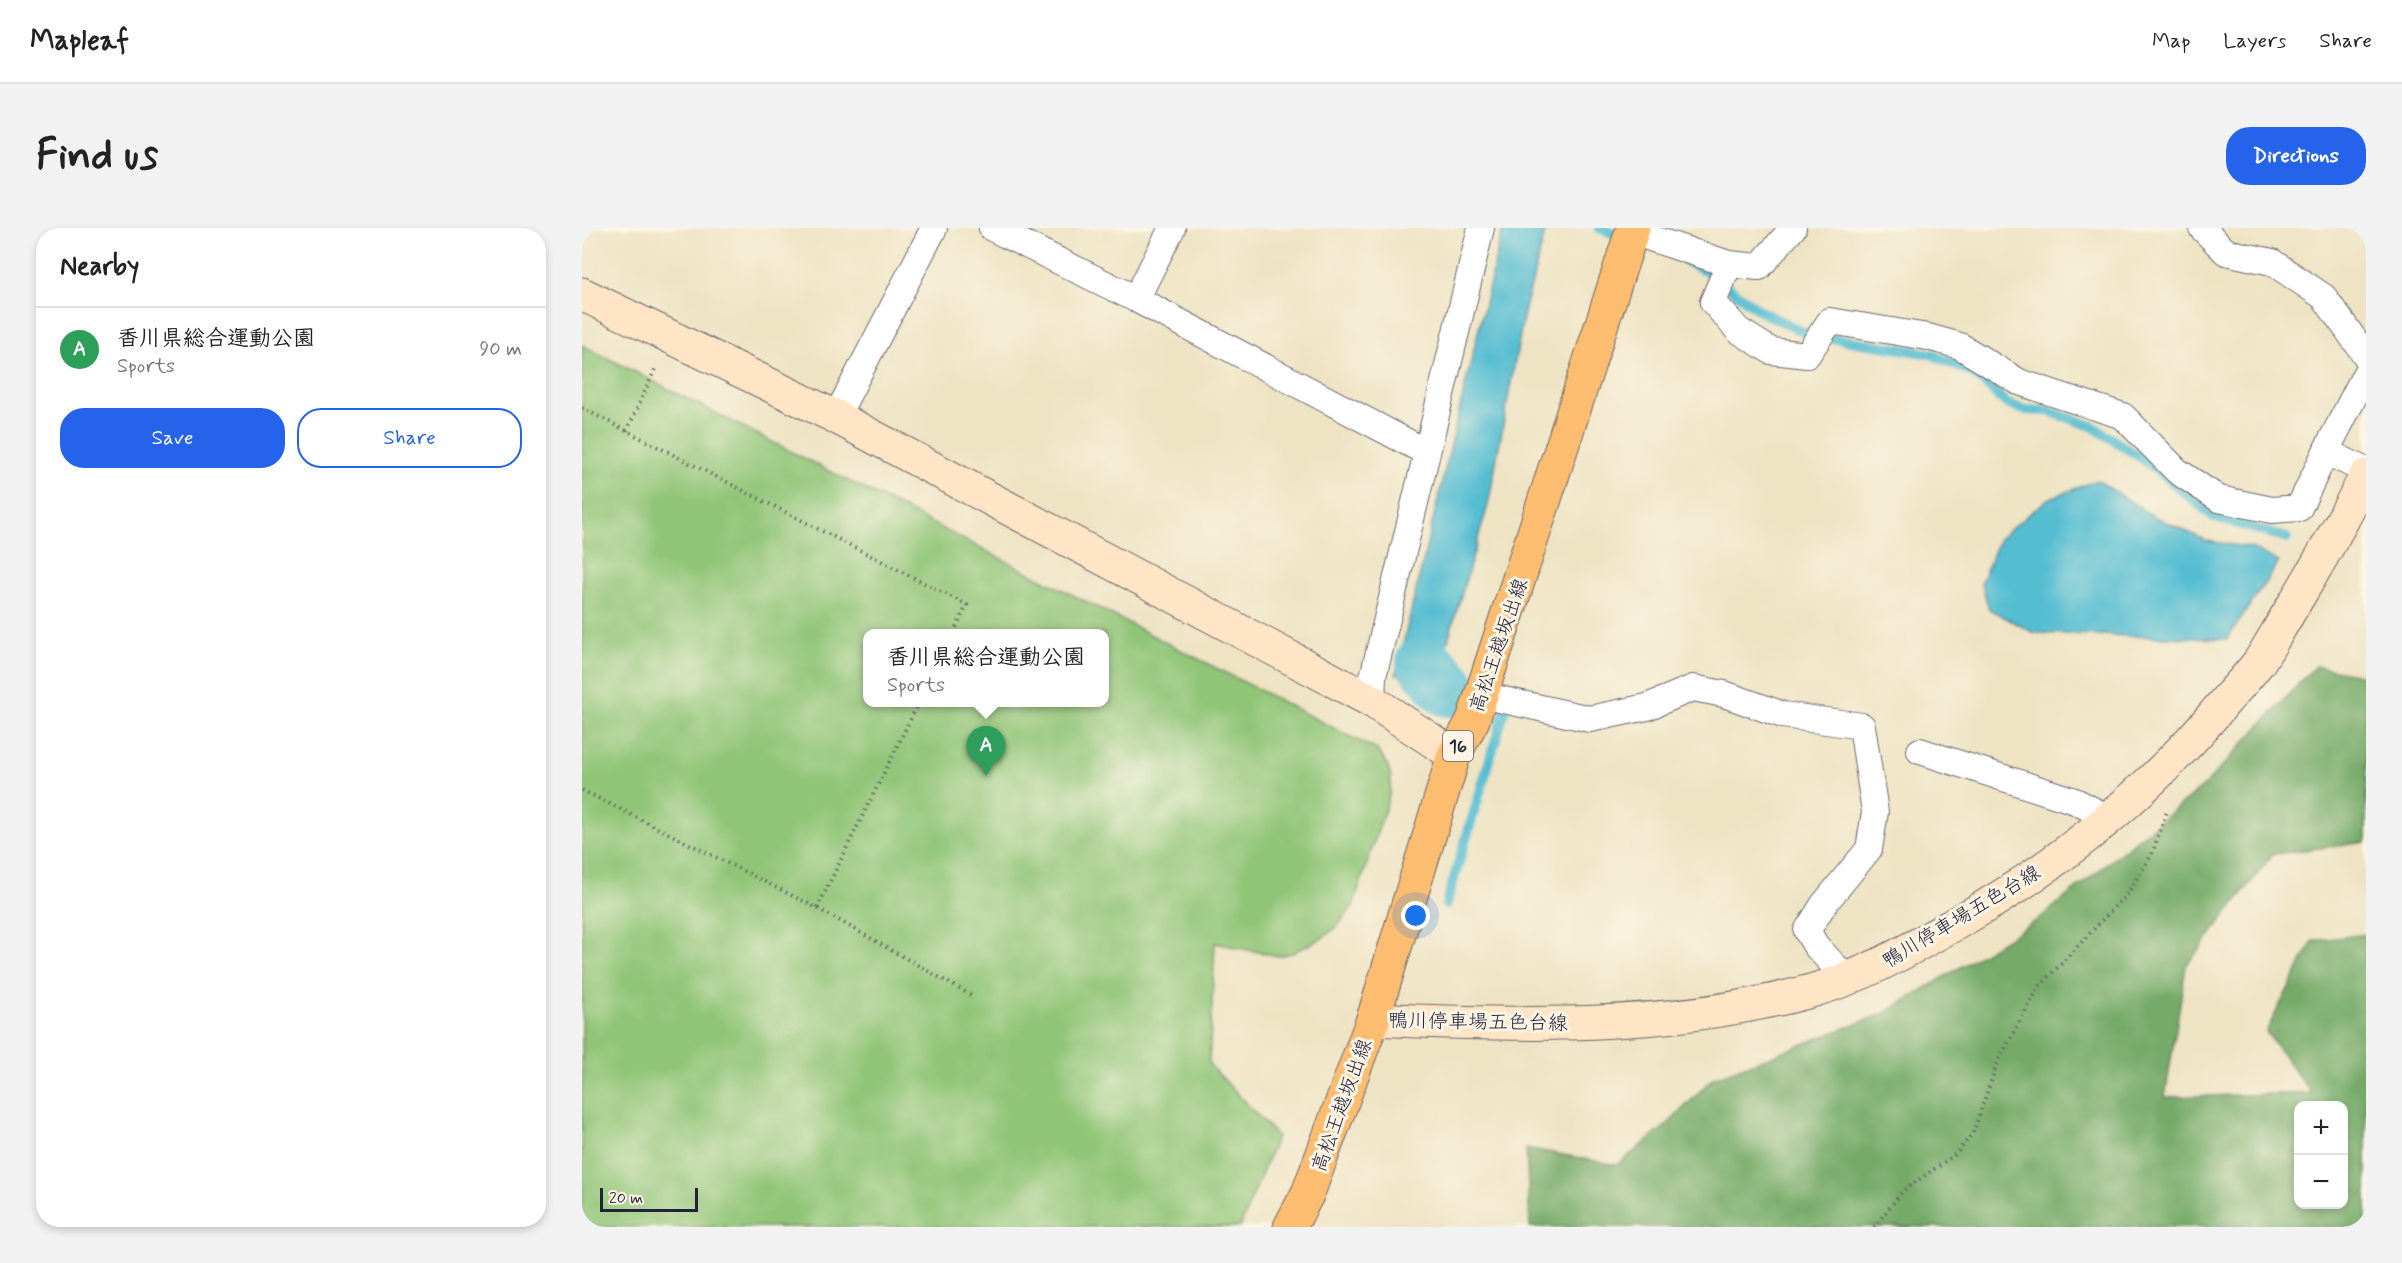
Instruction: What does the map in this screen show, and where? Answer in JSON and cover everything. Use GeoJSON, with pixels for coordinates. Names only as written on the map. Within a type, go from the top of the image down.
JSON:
{"type":"FeatureCollection","features":[{"type":"Feature","properties":{"kind":"main road","name":"高松王越坂出線"},"geometry":{"type":"LineString","coordinates":[[1290,1227],[1308,1192],[1373,1018],[1454,755],[1473,720],[1633,230]]}},
{"type":"Feature","properties":{"kind":"main road"},"geometry":{"type":"LineString","coordinates":[[582,294],[837,417],[1372,701],[1454,755]]}},
{"type":"Feature","properties":{"kind":"main road","name":"鴨川停車場五色台線"},"geometry":{"type":"LineString","coordinates":[[1373,1018],[1486,1024],[1577,1024],[1654,1019],[1743,1005],[1812,990],[1886,963],[1986,906],[2076,846],[2110,819],[2192,743],[2258,662],[2331,543],[2366,476]]}},
{"type":"Feature","properties":{"kind":"street"},"geometry":{"type":"LineString","coordinates":[[837,417],[934,228]]}},
{"type":"Feature","properties":{"kind":"street"},"geometry":{"type":"LineString","coordinates":[[992,228],[1136,299],[1426,452]]}},
{"type":"Feature","properties":{"kind":"street"},"geometry":{"type":"LineString","coordinates":[[1136,299],[1172,228]]}},
{"type":"Feature","properties":{"kind":"street"},"geometry":{"type":"LineString","coordinates":[[1372,701],[1373,677],[1481,228]]}},
{"type":"Feature","properties":{"kind":"street"},"geometry":{"type":"LineString","coordinates":[[1633,230],[1729,264],[1759,267],[1793,228]]}},
{"type":"Feature","properties":{"kind":"street"},"geometry":{"type":"LineString","coordinates":[[2202,228],[2226,252],[2272,262],[2324,297],[2366,356]]}},
{"type":"Feature","properties":{"kind":"street"},"geometry":{"type":"LineString","coordinates":[[1729,264],[1713,302],[1738,330],[1771,351],[1807,355],[1830,321],[1928,336],[1949,343],[1988,362],[2019,382],[2123,416],[2177,471],[2219,499],[2272,510],[2299,508],[2366,373]]}},
{"type":"Feature","properties":{"kind":"street"},"geometry":{"type":"LineString","coordinates":[[2327,449],[2337,457],[2366,471]]}},
{"type":"Feature","properties":{"kind":"street"},"geometry":{"type":"LineString","coordinates":[[1481,695],[1590,719],[1647,707],[1693,688],[1724,694],[1783,715],[1862,726],[1875,812],[1869,849],[1824,904],[1807,931],[1816,946],[1846,978]]}},
{"type":"Feature","properties":{"kind":"street"},"geometry":{"type":"LineString","coordinates":[[1920,751],[2075,801],[2110,819]]}},
{"type":"Feature","properties":{"kind":"path"},"geometry":{"type":"LineString","coordinates":[[627,431],[654,369]]}},
{"type":"Feature","properties":{"kind":"path"},"geometry":{"type":"LineString","coordinates":[[582,408],[967,605],[955,629]]}},
{"type":"Feature","properties":{"kind":"path"},"geometry":{"type":"LineString","coordinates":[[817,908],[917,707]]}},
{"type":"Feature","properties":{"kind":"path"},"geometry":{"type":"LineString","coordinates":[[582,790],[817,908],[974,997]]}},
{"type":"Feature","properties":{"kind":"path"},"geometry":{"type":"LineString","coordinates":[[1874,1227],[1903,1191],[1957,1153],[1973,1133],[1998,1061],[2039,987],[2127,894],[2152,854],[2168,810]]}},
{"type":"Feature","properties":{"kind":"green space"},"geometry":{"type":"Polygon","coordinates":[[[582,345],[1377,750],[1390,773],[1391,785],[1388,800],[1353,906],[1337,927],[1322,938],[1292,953],[1278,956],[1215,943],[1209,1064],[1277,1136],[1240,1227],[582,1227],[582,345]]]}},
{"type":"Feature","properties":{"kind":"green space"},"geometry":{"type":"Polygon","coordinates":[[[2315,666],[2366,676],[2366,842],[2273,854],[2186,966],[2165,1097],[2311,1093],[2266,1032],[2313,941],[2366,934],[2366,1227],[1530,1227],[1526,1148],[1617,1165],[1667,1125],[1713,1078],[1885,1013],[2036,921],[2205,785],[2315,666]]]}},
{"type":"Feature","properties":{"kind":"water"},"geometry":{"type":"Polygon","coordinates":[[[1503,228],[1546,228],[1524,313],[1488,505],[1433,684],[1396,674],[1503,228]]]}},
{"type":"Feature","properties":{"kind":"water"},"geometry":{"type":"Polygon","coordinates":[[[2097,480],[2153,516],[2207,541],[2252,548],[2279,562],[2227,639],[2034,633],[1989,609],[1981,582],[2000,538],[2048,499],[2097,480]]]}},
{"type":"Feature","properties":{"kind":"waterway"},"geometry":{"type":"LineString","coordinates":[[1599,228],[1625,238]]}},
{"type":"Feature","properties":{"kind":"waterway"},"geometry":{"type":"LineString","coordinates":[[1687,262],[1707,271],[1760,311],[1807,334],[1931,354],[1974,374],[2007,404],[2025,410],[2048,411],[2092,426],[2143,459],[2214,517],[2287,538]]}},
{"type":"Feature","properties":{"kind":"waterway"},"geometry":{"type":"LineString","coordinates":[[1425,662],[1448,688]]}},
{"type":"Feature","properties":{"kind":"waterway"},"geometry":{"type":"LineString","coordinates":[[1446,905],[1506,706]]}},
{"type":"Feature","properties":{"kind":"place","name":"香川県総合運動公園"},"geometry":{"type":"Point","coordinates":[986,776]}}]}
